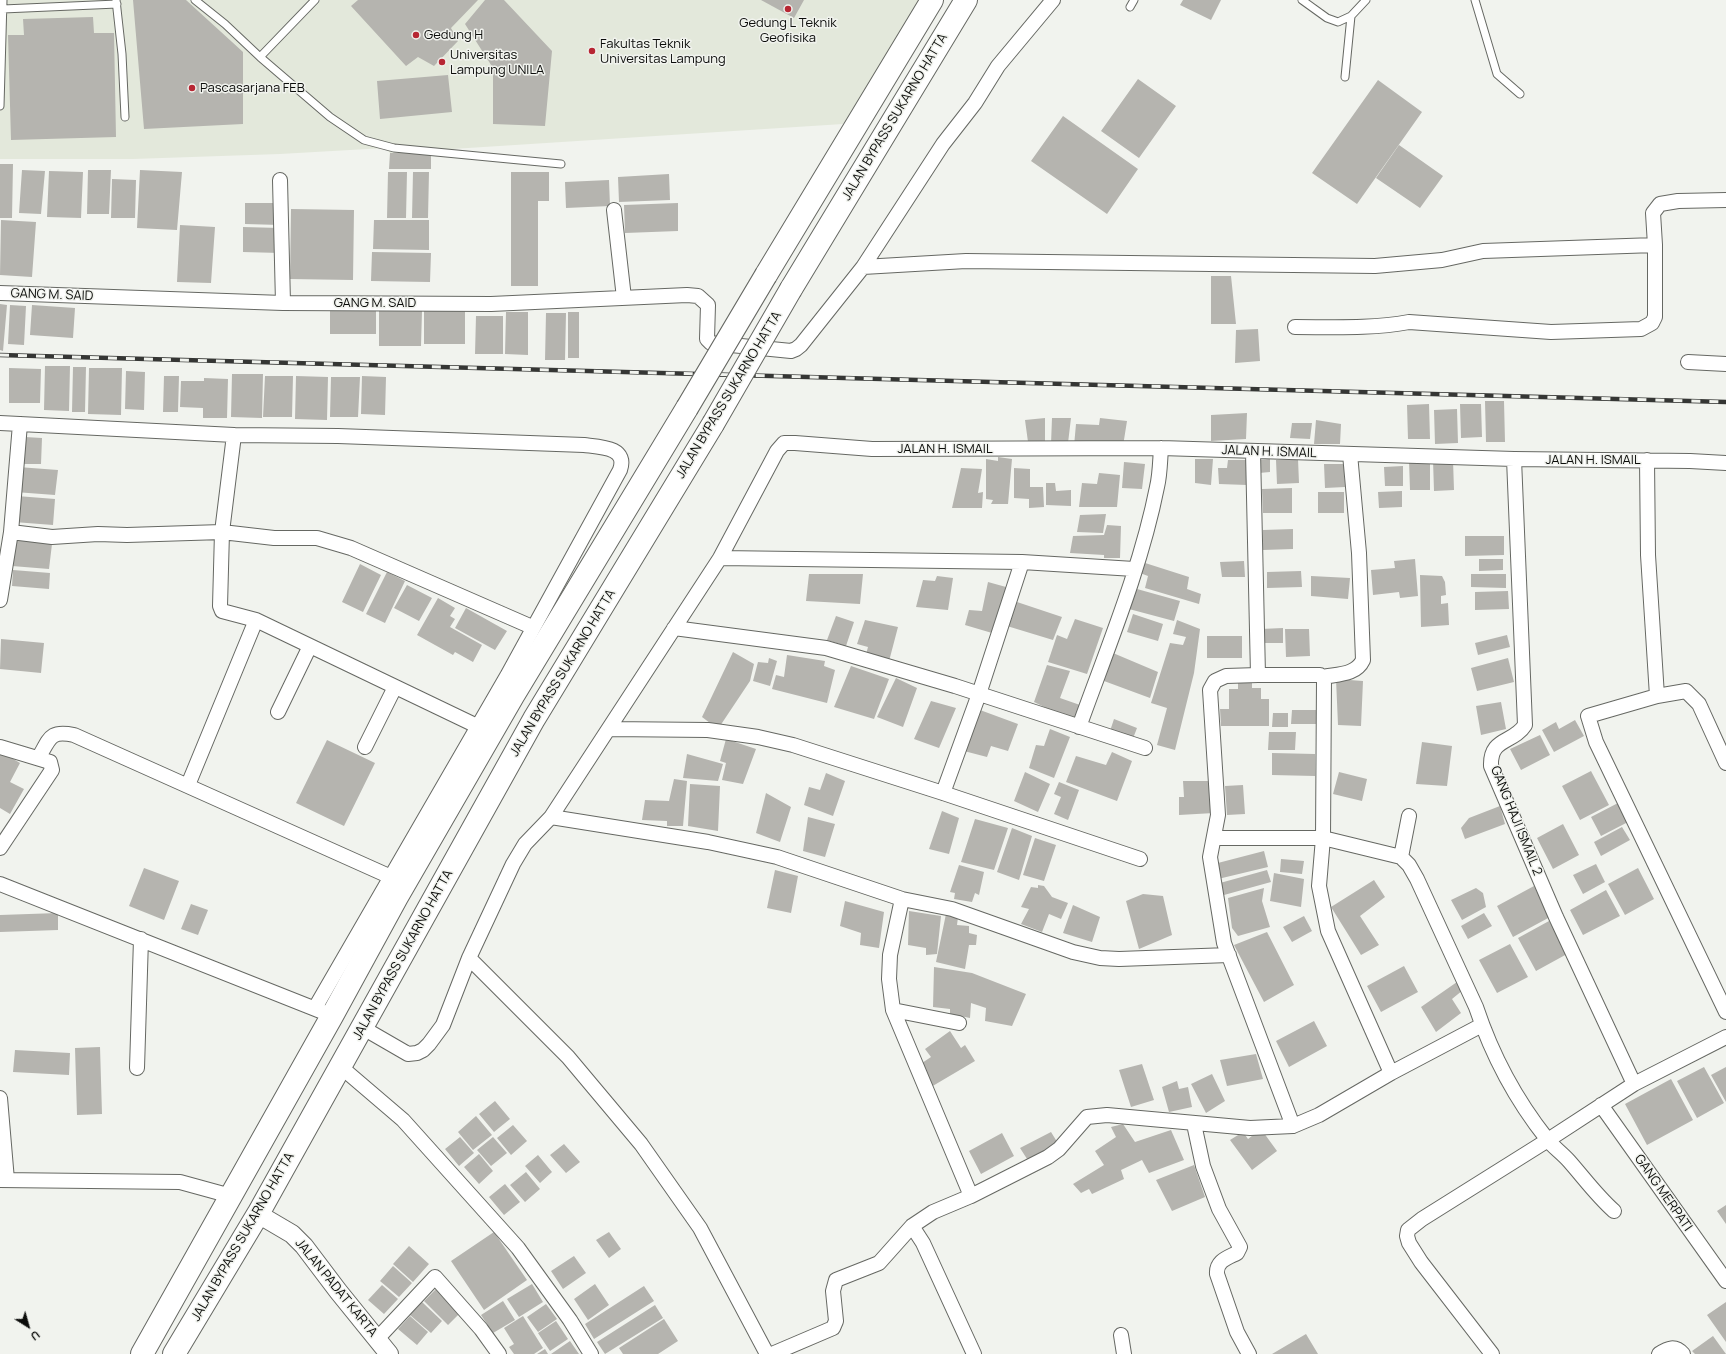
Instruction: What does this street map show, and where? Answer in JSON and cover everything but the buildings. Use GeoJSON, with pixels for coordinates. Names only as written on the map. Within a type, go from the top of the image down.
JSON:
{"type":"FeatureCollection","features":[{"type":"Feature","properties":{"kind":"highway"},"geometry":{"type":"LineString","coordinates":[[142,1354],[231,1196],[324,1012],[397,897],[509,703],[932,0]]}},
{"type":"Feature","properties":{"kind":"highway","name":"JALAN BYPASS SUKARNO HATTA"},"geometry":{"type":"LineString","coordinates":[[174,1354],[258,1214],[534,719],[713,424],[791,289],[966,0]]}},
{"type":"Feature","properties":{"kind":"street"},"geometry":{"type":"LineString","coordinates":[[863,267],[943,144],[975,103],[998,66],[1053,0]]}},
{"type":"Feature","properties":{"kind":"street"},"geometry":{"type":"LineString","coordinates":[[280,180],[283,302]]}},
{"type":"Feature","properties":{"kind":"street"},"geometry":{"type":"LineString","coordinates":[[1295,327],[1402,323],[1551,332],[1642,329],[1652,323],[1655,317],[1655,245],[1653,213],[1660,204],[1678,201],[1726,200]]}},
{"type":"Feature","properties":{"kind":"street"},"geometry":{"type":"LineString","coordinates":[[614,210],[624,298]]}},
{"type":"Feature","properties":{"kind":"street"},"geometry":{"type":"LineString","coordinates":[[863,267],[966,261],[1375,266],[1442,260],[1483,251],[1655,245]]}},
{"type":"Feature","properties":{"kind":"street","name":"GANG M. SAID"},"geometry":{"type":"LineString","coordinates":[[0,293],[283,302],[491,304],[687,295],[698,296],[708,305],[707,338],[711,343],[791,351],[796,349],[863,267]]}},
{"type":"Feature","properties":{"kind":"street"},"geometry":{"type":"LineString","coordinates":[[1688,362],[1726,364]]}},
{"type":"Feature","properties":{"kind":"street"},"geometry":{"type":"LineString","coordinates":[[0,423],[234,435],[584,445],[610,449],[615,451],[622,460],[620,470],[532,627],[507,676],[390,877],[324,1012],[0,884]]}},
{"type":"Feature","properties":{"kind":"street"},"geometry":{"type":"LineString","coordinates":[[0,600],[11,532],[20,424]]}},
{"type":"Feature","properties":{"kind":"street"},"geometry":{"type":"LineString","coordinates":[[234,435],[222,532],[220,606],[222,611],[256,620],[477,726]]}},
{"type":"Feature","properties":{"kind":"street","name":"JALAN H. ISMAIL"},"geometry":{"type":"LineString","coordinates":[[720,558],[777,451],[784,443],[872,449],[1161,448],[1514,459],[1646,460],[1726,463]]}},
{"type":"Feature","properties":{"kind":"street"},"geometry":{"type":"LineString","coordinates":[[1079,726],[1150,519],[1156,492],[1161,448]]}},
{"type":"Feature","properties":{"kind":"street"},"geometry":{"type":"LineString","coordinates":[[1253,452],[1258,675]]}},
{"type":"Feature","properties":{"kind":"street"},"geometry":{"type":"LineString","coordinates":[[1293,1126],[1224,943],[1210,857],[1218,815],[1210,690],[1215,681],[1226,676],[1320,675],[1322,677],[1353,671],[1359,668],[1363,660],[1359,553],[1350,454]]}},
{"type":"Feature","properties":{"kind":"street","name":"GANG HAJI ISMAIL 2"},"geometry":{"type":"LineString","coordinates":[[1514,459],[1525,725],[1522,730],[1496,747],[1491,755],[1491,766],[1556,917],[1634,1084]]}},
{"type":"Feature","properties":{"kind":"street"},"geometry":{"type":"LineString","coordinates":[[1646,460],[1648,556],[1657,696]]}},
{"type":"Feature","properties":{"kind":"street"},"geometry":{"type":"LineString","coordinates":[[11,532],[52,537],[98,534],[128,535],[222,532],[274,538],[317,538],[351,548],[532,627]]}},
{"type":"Feature","properties":{"kind":"street"},"geometry":{"type":"LineString","coordinates":[[363,1028],[405,1053],[412,1054],[423,1050],[436,1036],[443,1025],[469,958],[513,864],[525,844],[551,817],[720,558],[1022,562],[1134,569]]}},
{"type":"Feature","properties":{"kind":"street"},"geometry":{"type":"LineString","coordinates":[[943,793],[979,694],[1022,562]]}},
{"type":"Feature","properties":{"kind":"street"},"geometry":{"type":"LineString","coordinates":[[188,785],[256,620]]}},
{"type":"Feature","properties":{"kind":"street"},"geometry":{"type":"LineString","coordinates":[[674,628],[826,648],[979,694],[1145,748]]}},
{"type":"Feature","properties":{"kind":"street"},"geometry":{"type":"LineString","coordinates":[[278,712],[310,646]]}},
{"type":"Feature","properties":{"kind":"street"},"geometry":{"type":"LineString","coordinates":[[1322,677],[1324,679],[1322,843],[1319,886],[1328,931],[1391,1073]]}},
{"type":"Feature","properties":{"kind":"street"},"geometry":{"type":"LineString","coordinates":[[365,747],[395,687]]}},
{"type":"Feature","properties":{"kind":"street"},"geometry":{"type":"LineString","coordinates":[[1726,763],[1699,704],[1686,691],[1657,696],[1588,716],[1596,742],[1726,1012]]}},
{"type":"Feature","properties":{"kind":"street"},"geometry":{"type":"LineString","coordinates":[[609,729],[708,730],[758,737],[793,745],[943,793],[1140,859]]}},
{"type":"Feature","properties":{"kind":"street"},"geometry":{"type":"LineString","coordinates":[[39,757],[48,741],[54,734],[61,733],[74,735],[390,877]]}},
{"type":"Feature","properties":{"kind":"street"},"geometry":{"type":"LineString","coordinates":[[0,747],[39,757],[50,762],[52,770],[0,848]]}},
{"type":"Feature","properties":{"kind":"street"},"geometry":{"type":"LineString","coordinates":[[1401,857],[1409,816]]}},
{"type":"Feature","properties":{"kind":"street"},"geometry":{"type":"LineString","coordinates":[[551,817],[733,846],[777,857],[902,899],[952,909],[1073,952],[1100,958],[1119,959],[1229,955]]}},
{"type":"Feature","properties":{"kind":"street"},"geometry":{"type":"LineString","coordinates":[[1214,838],[1322,843],[1401,857],[1409,865],[1417,879],[1476,1007],[1482,1025],[1515,1094],[1548,1140],[1569,1161],[1600,1199],[1614,1211]]}},
{"type":"Feature","properties":{"kind":"street"},"geometry":{"type":"LineString","coordinates":[[902,899],[890,956],[889,979],[893,1010],[902,1036],[957,1159],[971,1196]]}},
{"type":"Feature","properties":{"kind":"street"},"geometry":{"type":"LineString","coordinates":[[137,1068],[140,939]]}},
{"type":"Feature","properties":{"kind":"street"},"geometry":{"type":"LineString","coordinates":[[469,958],[568,1058],[641,1144],[700,1228],[767,1354]]}},
{"type":"Feature","properties":{"kind":"street"},"geometry":{"type":"LineString","coordinates":[[893,1010],[959,1024]]}},
{"type":"Feature","properties":{"kind":"street"},"geometry":{"type":"LineString","coordinates":[[772,1354],[832,1328],[836,1321],[833,1291],[836,1280],[879,1263],[912,1226],[933,1212],[971,1196],[1048,1157],[1059,1149],[1087,1117],[1107,1115],[1250,1128],[1293,1126],[1319,1116],[1391,1073],[1482,1025]]}},
{"type":"Feature","properties":{"kind":"street"},"geometry":{"type":"LineString","coordinates":[[1492,1354],[1421,1262],[1409,1243],[1407,1236],[1408,1230],[1422,1219],[1634,1084],[1726,1037]]}},
{"type":"Feature","properties":{"kind":"street"},"geometry":{"type":"LineString","coordinates":[[341,1067],[403,1120],[518,1248],[566,1314],[590,1354]]}},
{"type":"Feature","properties":{"kind":"street"},"geometry":{"type":"LineString","coordinates":[[0,1098],[3,1180],[180,1182],[231,1196]]}},
{"type":"Feature","properties":{"kind":"street","name":"GANG MERPATI"},"geometry":{"type":"LineString","coordinates":[[1601,1105],[1726,1281]]}},
{"type":"Feature","properties":{"kind":"street"},"geometry":{"type":"LineString","coordinates":[[1194,1124],[1203,1166],[1220,1209],[1240,1247],[1237,1253],[1220,1262],[1216,1270],[1237,1332],[1249,1354]]}},
{"type":"Feature","properties":{"kind":"street","name":"JALAN PADAT KARTA"},"geometry":{"type":"LineString","coordinates":[[258,1214],[292,1234],[304,1246],[389,1354]]}},
{"type":"Feature","properties":{"kind":"street"},"geometry":{"type":"LineString","coordinates":[[912,1226],[923,1242],[974,1354]]}},
{"type":"Feature","properties":{"kind":"street"},"geometry":{"type":"LineString","coordinates":[[377,1339],[435,1277],[481,1329],[499,1354]]}},
{"type":"Feature","properties":{"kind":"street"},"geometry":{"type":"LineString","coordinates":[[1121,1335],[1124,1354]]}},
{"type":"Feature","properties":{"kind":"street"},"geometry":{"type":"LineString","coordinates":[[1659,1354],[1669,1348],[1675,1348],[1684,1354]]}},
{"type":"Feature","properties":{"kind":"lane"},"geometry":{"type":"LineString","coordinates":[[0,106],[3,0]]}},
{"type":"Feature","properties":{"kind":"lane"},"geometry":{"type":"LineString","coordinates":[[195,0],[225,24],[260,57],[330,118],[364,140],[376,145],[394,148],[561,164]]}},
{"type":"Feature","properties":{"kind":"lane"},"geometry":{"type":"LineString","coordinates":[[260,57],[315,0]]}},
{"type":"Feature","properties":{"kind":"lane"},"geometry":{"type":"LineString","coordinates":[[1130,7],[1134,0]]}},
{"type":"Feature","properties":{"kind":"lane"},"geometry":{"type":"LineString","coordinates":[[1302,0],[1327,18],[1338,22],[1351,16],[1366,0]]}},
{"type":"Feature","properties":{"kind":"lane"},"geometry":{"type":"LineString","coordinates":[[1475,0],[1497,74],[1520,94]]}},
{"type":"Feature","properties":{"kind":"lane"},"geometry":{"type":"LineString","coordinates":[[3,9],[116,2],[122,54],[125,117]]}},
{"type":"Feature","properties":{"kind":"lane"},"geometry":{"type":"LineString","coordinates":[[1345,77],[1351,16]]}},
{"type":"Feature","properties":{"kind":"shaded area","name":"Universitas Lampung UNILA"},"geometry":{"type":"Polygon","coordinates":[[[0,0],[924,0],[843,124],[390,153],[385,148],[280,154],[133,159],[0,159],[0,0]]]}},
{"type":"Feature","properties":{"kind":"railway"},"geometry":{"type":"LineString","coordinates":[[0,355],[1726,402]]}},
{"type":"Feature","properties":{"kind":"place","name":"Gedung L Teknik Geofisika"},"geometry":{"type":"Point","coordinates":[788,9]}},
{"type":"Feature","properties":{"kind":"place","name":"Gedung H"},"geometry":{"type":"Point","coordinates":[416,35]}},
{"type":"Feature","properties":{"kind":"place","name":"Fakultas Teknik Universitas Lampung"},"geometry":{"type":"Point","coordinates":[592,51]}},
{"type":"Feature","properties":{"kind":"place","name":"Universitas Lampung UNILA"},"geometry":{"type":"Point","coordinates":[442,62]}},
{"type":"Feature","properties":{"kind":"place","name":"Pascasarjana FEB"},"geometry":{"type":"Point","coordinates":[192,88]}}]}
